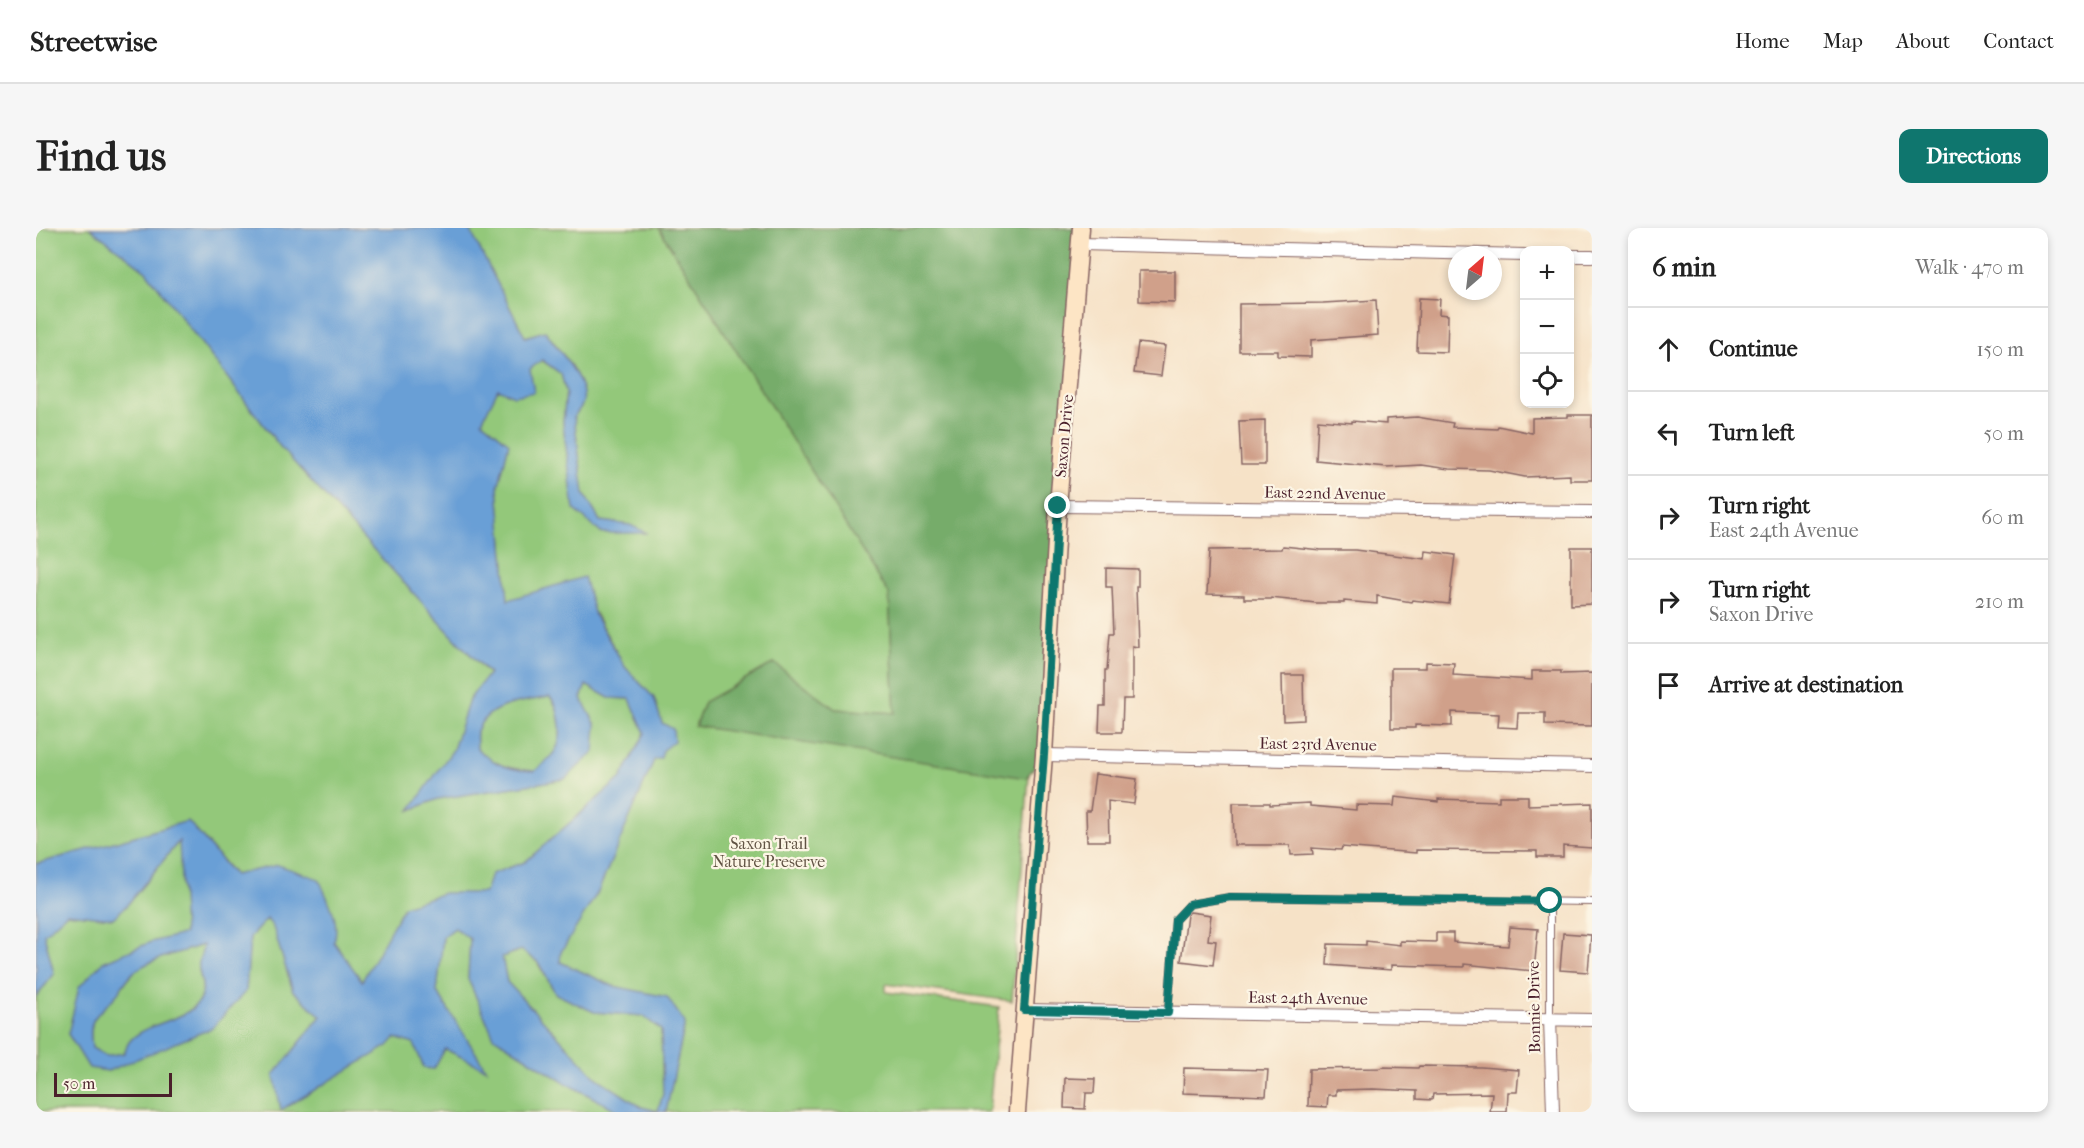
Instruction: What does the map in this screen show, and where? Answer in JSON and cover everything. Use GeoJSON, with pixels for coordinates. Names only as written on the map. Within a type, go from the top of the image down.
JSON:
{"type":"FeatureCollection","features":[{"type":"Feature","properties":{"kind":"street"},"geometry":{"type":"LineString","coordinates":[[1081,236],[1520,255]]}},
{"type":"Feature","properties":{"kind":"street","name":"Saxon Drive"},"geometry":{"type":"LineString","coordinates":[[1017,1112],[1044,755],[1058,506],[1081,236]]}},
{"type":"Feature","properties":{"kind":"street"},"geometry":{"type":"LineString","coordinates":[[1574,256],[1592,256]]}},
{"type":"Feature","properties":{"kind":"street","name":"East 22nd Avenue"},"geometry":{"type":"LineString","coordinates":[[1058,506],[1592,512]]}},
{"type":"Feature","properties":{"kind":"street","name":"East 23rd Avenue"},"geometry":{"type":"LineString","coordinates":[[1044,755],[1592,766]]}},
{"type":"Feature","properties":{"kind":"street","name":"East 24th Avenue"},"geometry":{"type":"LineString","coordinates":[[1024,1010],[1592,1020]]}},
{"type":"Feature","properties":{"kind":"street","name":"Bonnie Drive"},"geometry":{"type":"LineString","coordinates":[[1551,1018],[1552,1112]]}},
{"type":"Feature","properties":{"kind":"lane"},"geometry":{"type":"LineString","coordinates":[[1168,1013],[1175,920],[1190,904],[1230,897],[1592,902]]}},
{"type":"Feature","properties":{"kind":"lane","name":"Bonnie Drive"},"geometry":{"type":"LineString","coordinates":[[1550,901],[1551,1018]]}},
{"type":"Feature","properties":{"kind":"green space"},"geometry":{"type":"Polygon","coordinates":[[[36,228],[90,228],[146,271],[282,449],[489,674],[469,700],[453,750],[411,810],[438,799],[565,779],[596,725],[581,698],[586,685],[609,698],[630,699],[645,733],[621,778],[525,862],[491,874],[486,893],[444,893],[404,906],[362,982],[278,865],[235,875],[188,821],[36,864],[36,228]]]}},
{"type":"Feature","properties":{"kind":"green space","name":"Saxon Trail Nature Preserve"},"geometry":{"type":"Polygon","coordinates":[[[469,228],[659,228],[889,593],[895,713],[835,709],[774,663],[695,726],[1029,775],[1012,1001],[886,984],[886,992],[999,1007],[989,1112],[666,1112],[685,1024],[667,998],[613,986],[560,962],[560,952],[598,892],[654,760],[662,723],[654,698],[625,667],[593,610],[508,601],[498,488],[509,443],[482,421],[498,389],[541,360],[561,374],[566,392],[563,423],[574,509],[601,533],[630,525],[600,521],[584,494],[574,416],[582,405],[582,387],[571,366],[545,331],[525,337],[469,228]]]}},
{"type":"Feature","properties":{"kind":"green space"},"geometry":{"type":"Polygon","coordinates":[[[659,228],[1081,228],[1044,755],[1026,778],[695,726],[704,702],[774,663],[835,709],[895,713],[889,594],[659,228]]]}},
{"type":"Feature","properties":{"kind":"green space"},"geometry":{"type":"Polygon","coordinates":[[[550,697],[559,719],[559,743],[553,755],[535,771],[504,766],[477,749],[477,731],[489,714],[508,705],[550,697]]]}},
{"type":"Feature","properties":{"kind":"green space"},"geometry":{"type":"Polygon","coordinates":[[[180,840],[185,934],[151,942],[68,1034],[108,1071],[246,991],[250,937],[267,919],[273,926],[293,991],[321,1016],[274,1075],[395,1038],[414,1044],[434,1069],[445,1049],[485,1068],[437,992],[443,937],[455,928],[470,939],[468,979],[494,1037],[562,1081],[620,1112],[36,1112],[36,997],[54,974],[44,934],[67,913],[113,918],[127,905],[180,840]]]}},
{"type":"Feature","properties":{"kind":"green space"},"geometry":{"type":"Polygon","coordinates":[[[203,945],[199,966],[202,994],[198,1003],[181,1015],[138,1034],[129,1042],[124,1053],[106,1056],[92,1048],[93,1021],[132,974],[153,961],[203,945]]]}},
{"type":"Feature","properties":{"kind":"green space"},"geometry":{"type":"Polygon","coordinates":[[[521,950],[537,962],[556,994],[594,1012],[643,1016],[661,1030],[663,1094],[658,1111],[641,1107],[597,1078],[507,982],[502,957],[521,950]]]}},
{"type":"Feature","properties":{"kind":"water"},"geometry":{"type":"Polygon","coordinates":[[[90,228],[469,228],[525,337],[545,331],[571,366],[582,387],[582,405],[574,417],[584,494],[600,521],[630,525],[647,533],[601,533],[574,509],[563,423],[566,392],[561,374],[542,360],[530,369],[534,392],[514,396],[498,389],[482,421],[509,443],[498,488],[508,600],[584,577],[595,616],[625,667],[654,698],[662,723],[673,729],[674,741],[663,750],[661,758],[654,760],[598,892],[561,952],[560,962],[613,986],[667,997],[685,1023],[666,1112],[620,1112],[562,1081],[494,1037],[468,979],[470,939],[455,928],[443,937],[437,992],[486,1069],[445,1049],[434,1069],[424,1068],[414,1044],[395,1038],[388,1046],[281,1110],[274,1075],[321,1016],[293,991],[273,927],[267,919],[250,937],[246,991],[212,1028],[108,1071],[89,1068],[68,1034],[79,987],[103,962],[151,942],[184,934],[179,841],[127,905],[113,918],[67,913],[44,934],[54,974],[36,997],[36,864],[188,821],[234,875],[278,865],[319,879],[336,926],[334,942],[362,981],[404,906],[444,893],[485,893],[491,874],[525,862],[621,778],[645,733],[630,699],[609,698],[586,685],[581,698],[596,725],[594,752],[565,779],[438,799],[410,810],[453,750],[469,700],[489,673],[282,449],[146,271],[90,228]],[[550,697],[508,705],[489,714],[477,731],[477,749],[504,766],[535,771],[553,754],[559,742],[559,718],[555,704],[550,697]],[[203,945],[169,955],[131,974],[117,994],[99,1012],[91,1028],[92,1048],[106,1056],[124,1053],[129,1042],[138,1034],[181,1016],[198,1003],[203,990],[199,960],[203,945]],[[521,950],[502,957],[507,982],[597,1078],[641,1107],[658,1111],[663,1094],[661,1030],[643,1016],[594,1012],[556,994],[538,962],[521,950]]]}},
{"type":"Feature","properties":{"kind":"building"},"geometry":{"type":"Polygon","coordinates":[[[1139,271],[1175,271],[1175,302],[1139,301],[1139,271]]]}},
{"type":"Feature","properties":{"kind":"building"},"geometry":{"type":"Polygon","coordinates":[[[1419,298],[1440,299],[1439,314],[1448,315],[1447,352],[1417,351],[1419,298]]]}},
{"type":"Feature","properties":{"kind":"building"},"geometry":{"type":"Polygon","coordinates":[[[1376,300],[1378,335],[1311,340],[1311,357],[1278,356],[1278,351],[1239,351],[1239,304],[1376,300]]]}},
{"type":"Feature","properties":{"kind":"building"},"geometry":{"type":"Polygon","coordinates":[[[1138,343],[1165,346],[1161,376],[1134,373],[1138,343]]]}},
{"type":"Feature","properties":{"kind":"building"},"geometry":{"type":"Polygon","coordinates":[[[1568,415],[1592,415],[1592,480],[1570,480],[1570,475],[1525,477],[1489,470],[1449,469],[1421,465],[1386,467],[1316,460],[1318,420],[1386,424],[1386,419],[1417,417],[1453,423],[1452,427],[1497,429],[1498,426],[1532,433],[1532,418],[1568,417],[1568,415]]]}},
{"type":"Feature","properties":{"kind":"building"},"geometry":{"type":"Polygon","coordinates":[[[1265,420],[1265,465],[1241,465],[1239,421],[1265,420]]]}},
{"type":"Feature","properties":{"kind":"building"},"geometry":{"type":"Polygon","coordinates":[[[1283,546],[1321,550],[1355,550],[1425,559],[1426,551],[1455,555],[1449,604],[1412,600],[1411,602],[1377,596],[1377,604],[1344,601],[1344,603],[1316,603],[1271,598],[1244,599],[1244,595],[1207,594],[1209,550],[1282,549],[1283,546]]]}},
{"type":"Feature","properties":{"kind":"building"},"geometry":{"type":"Polygon","coordinates":[[[1571,547],[1592,547],[1592,604],[1571,605],[1571,547]]]}},
{"type":"Feature","properties":{"kind":"building"},"geometry":{"type":"Polygon","coordinates":[[[1106,568],[1138,569],[1138,587],[1136,587],[1138,647],[1132,646],[1132,699],[1123,699],[1122,732],[1099,732],[1100,706],[1105,706],[1105,670],[1107,670],[1110,633],[1114,633],[1112,587],[1106,587],[1106,568]]]}},
{"type":"Feature","properties":{"kind":"building"},"geometry":{"type":"Polygon","coordinates":[[[1426,662],[1454,663],[1453,675],[1532,680],[1532,671],[1561,671],[1561,674],[1592,673],[1592,726],[1545,725],[1545,713],[1518,713],[1517,728],[1498,727],[1499,714],[1452,712],[1452,726],[1415,725],[1415,728],[1391,728],[1391,668],[1426,668],[1426,662]]]}},
{"type":"Feature","properties":{"kind":"building"},"geometry":{"type":"Polygon","coordinates":[[[1282,675],[1303,675],[1304,720],[1283,721],[1282,675]]]}},
{"type":"Feature","properties":{"kind":"building"},"geometry":{"type":"Polygon","coordinates":[[[1095,774],[1137,779],[1134,804],[1108,801],[1109,841],[1087,841],[1086,811],[1090,811],[1095,774]]]}},
{"type":"Feature","properties":{"kind":"building"},"geometry":{"type":"Polygon","coordinates":[[[1499,796],[1528,796],[1528,805],[1592,803],[1592,848],[1563,846],[1563,857],[1537,857],[1537,851],[1416,850],[1416,853],[1342,847],[1341,850],[1312,848],[1313,854],[1291,855],[1290,845],[1234,845],[1233,803],[1270,803],[1270,805],[1310,803],[1310,806],[1356,810],[1356,805],[1394,806],[1395,797],[1438,802],[1438,799],[1499,801],[1499,796]]]}},
{"type":"Feature","properties":{"kind":"building"},"geometry":{"type":"Polygon","coordinates":[[[1190,912],[1211,915],[1208,940],[1216,941],[1213,965],[1181,961],[1187,915],[1190,912]]]}},
{"type":"Feature","properties":{"kind":"building"},"geometry":{"type":"Polygon","coordinates":[[[1510,927],[1538,929],[1534,971],[1464,964],[1464,967],[1391,965],[1391,970],[1327,965],[1328,944],[1366,945],[1366,941],[1400,945],[1400,941],[1436,942],[1436,933],[1453,933],[1453,942],[1508,946],[1510,927]]]}},
{"type":"Feature","properties":{"kind":"building"},"geometry":{"type":"Polygon","coordinates":[[[1563,933],[1591,935],[1588,972],[1560,970],[1563,933]]]}},
{"type":"Feature","properties":{"kind":"building"},"geometry":{"type":"Polygon","coordinates":[[[1419,1066],[1519,1070],[1517,1092],[1508,1092],[1507,1112],[1490,1112],[1492,1093],[1433,1094],[1432,1100],[1417,1099],[1417,1091],[1373,1089],[1336,1090],[1336,1095],[1328,1095],[1327,1107],[1308,1106],[1309,1069],[1418,1068],[1419,1066]]]}},
{"type":"Feature","properties":{"kind":"building"},"geometry":{"type":"Polygon","coordinates":[[[1184,1068],[1268,1070],[1266,1096],[1183,1093],[1184,1068]]]}},
{"type":"Feature","properties":{"kind":"building"},"geometry":{"type":"Polygon","coordinates":[[[1065,1078],[1095,1079],[1094,1093],[1086,1093],[1085,1109],[1064,1108],[1065,1078]]]}},
{"type":"Feature","properties":{"kind":"route"},"geometry":{"type":"LineString","coordinates":[[1058,506],[1044,755],[1024,1010],[1168,1013],[1175,920],[1190,904],[1230,897],[1550,901]]}}]}
